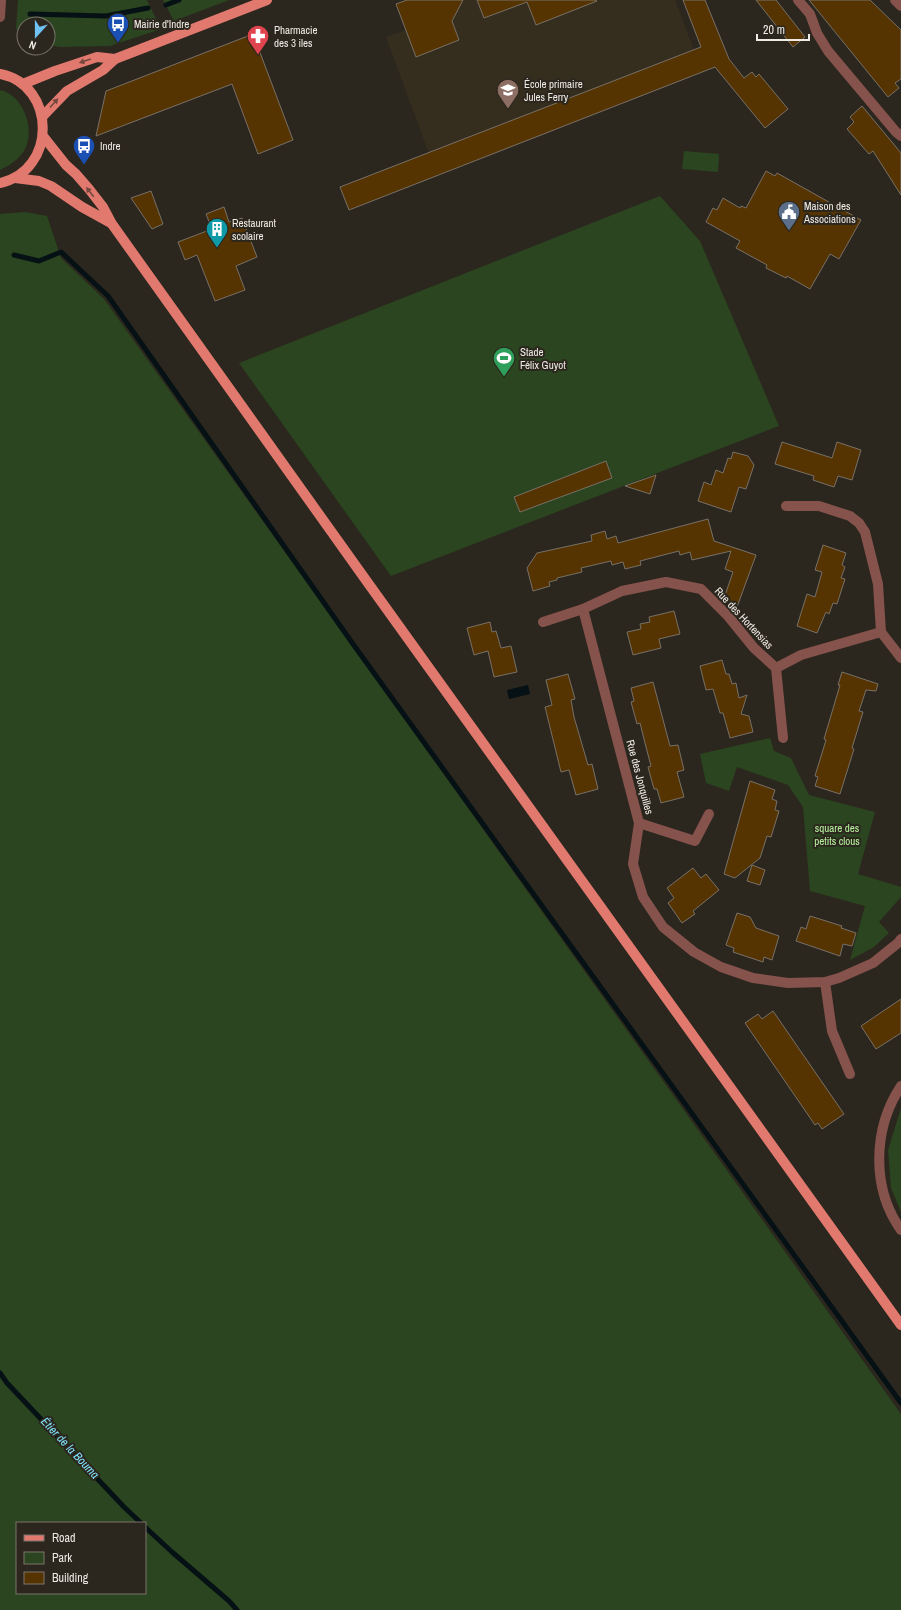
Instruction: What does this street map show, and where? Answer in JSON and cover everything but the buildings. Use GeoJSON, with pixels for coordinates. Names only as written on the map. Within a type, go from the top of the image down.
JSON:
{"type":"FeatureCollection","features":[{"type":"Feature","properties":{"kind":"main road"},"geometry":{"type":"LineString","coordinates":[[42,117],[67,91],[103,70],[115,59],[267,0]]}},
{"type":"Feature","properties":{"kind":"main road"},"geometry":{"type":"LineString","coordinates":[[23,84],[55,71],[97,57],[115,59]]}},
{"type":"Feature","properties":{"kind":"main road"},"geometry":{"type":"LineString","coordinates":[[0,74],[23,84],[33,95],[42,117],[43,136],[39,152],[25,171],[15,178],[0,184]]}},
{"type":"Feature","properties":{"kind":"main road"},"geometry":{"type":"LineString","coordinates":[[43,136],[103,207],[112,224],[368,583],[901,1325]]}},
{"type":"Feature","properties":{"kind":"main road"},"geometry":{"type":"LineString","coordinates":[[15,178],[39,181],[51,186],[112,224]]}},
{"type":"Feature","properties":{"kind":"street"},"geometry":{"type":"LineString","coordinates":[[0,17],[2,0]]}},
{"type":"Feature","properties":{"kind":"street"},"geometry":{"type":"LineString","coordinates":[[798,0],[810,14],[817,33],[828,52],[901,136]]}},
{"type":"Feature","properties":{"kind":"street"},"geometry":{"type":"LineString","coordinates":[[895,0],[901,6]]}},
{"type":"Feature","properties":{"kind":"street"},"geometry":{"type":"LineString","coordinates":[[786,506],[819,506],[850,516],[862,528],[865,532],[878,584],[880,632],[901,658]]}},
{"type":"Feature","properties":{"kind":"street","name":"Rue des Hortensias"},"geometry":{"type":"LineString","coordinates":[[543,622],[583,609],[622,591],[666,582],[701,590],[728,616],[754,648],[776,668]]}},
{"type":"Feature","properties":{"kind":"street","name":"Rue des Jonquilles"},"geometry":{"type":"LineString","coordinates":[[583,609],[639,823],[633,864],[643,897],[664,927],[694,952],[721,967],[752,978],[788,983],[825,982],[839,978],[873,963],[900,943]]}},
{"type":"Feature","properties":{"kind":"street"},"geometry":{"type":"LineString","coordinates":[[783,738],[776,668],[801,655],[880,632]]}},
{"type":"Feature","properties":{"kind":"street"},"geometry":{"type":"LineString","coordinates":[[639,823],[695,841],[709,814]]}},
{"type":"Feature","properties":{"kind":"street"},"geometry":{"type":"LineString","coordinates":[[825,982],[832,1031],[850,1074]]}},
{"type":"Feature","properties":{"kind":"street"},"geometry":{"type":"LineString","coordinates":[[901,1086],[894,1096],[884,1120],[880,1141],[879,1160],[885,1198],[901,1230]]}},
{"type":"Feature","properties":{"kind":"shaded area","name":"École primaire Jules Ferry"},"geometry":{"type":"Polygon","coordinates":[[[407,0],[675,0],[694,50],[688,52],[695,75],[437,175],[386,37],[406,30],[396,4],[407,0]]]}},
{"type":"Feature","properties":{"kind":"shaded area"},"geometry":{"type":"Polygon","coordinates":[[[528,685],[530,694],[509,699],[507,690],[528,685]]]}},
{"type":"Feature","properties":{"kind":"green space"},"geometry":{"type":"Polygon","coordinates":[[[18,0],[147,0],[161,29],[110,46],[61,47],[56,46],[56,16],[17,16],[18,0]]]}},
{"type":"Feature","properties":{"kind":"green space"},"geometry":{"type":"Polygon","coordinates":[[[163,0],[229,0],[174,21],[163,0]]]}},
{"type":"Feature","properties":{"kind":"green space"},"geometry":{"type":"Polygon","coordinates":[[[0,90],[8,93],[16,99],[21,106],[26,115],[29,134],[22,154],[14,162],[0,170],[0,90]]]}},
{"type":"Feature","properties":{"kind":"green space"},"geometry":{"type":"Polygon","coordinates":[[[684,151],[719,154],[718,172],[682,169],[684,151]]]}},
{"type":"Feature","properties":{"kind":"green space","name":"Stade Félix Guyot"},"geometry":{"type":"Polygon","coordinates":[[[660,196],[700,241],[779,426],[391,576],[239,363],[660,196]]]}},
{"type":"Feature","properties":{"kind":"green space"},"geometry":{"type":"Polygon","coordinates":[[[25,212],[47,216],[61,258],[104,299],[901,1414],[901,1610],[0,1610],[0,214],[25,212]]]}},
{"type":"Feature","properties":{"kind":"green space","name":"square des petits clous"},"geometry":{"type":"Polygon","coordinates":[[[770,738],[774,751],[791,758],[809,795],[875,812],[858,874],[901,887],[901,897],[879,922],[889,933],[874,947],[850,960],[865,906],[810,891],[803,807],[788,785],[737,767],[729,791],[706,783],[700,754],[770,738]]]}},
{"type":"Feature","properties":{"kind":"green space"},"geometry":{"type":"Polygon","coordinates":[[[901,1108],[901,1212],[891,1188],[888,1150],[901,1108]]]}},
{"type":"Feature","properties":{"kind":"waterway"},"geometry":{"type":"LineString","coordinates":[[166,5],[179,0]]}},
{"type":"Feature","properties":{"kind":"waterway"},"geometry":{"type":"LineString","coordinates":[[30,14],[106,16],[148,8]]}},
{"type":"Feature","properties":{"kind":"waterway"},"geometry":{"type":"LineString","coordinates":[[14,255],[39,261],[61,252],[108,296],[353,644],[901,1403]]}},
{"type":"Feature","properties":{"kind":"waterway","name":"Étier de la Bouma"},"geometry":{"type":"LineString","coordinates":[[0,1373],[7,1383],[140,1522]]}},
{"type":"Feature","properties":{"kind":"waterway","name":"Étier de la Bouma"},"geometry":{"type":"LineString","coordinates":[[146,1528],[229,1601],[237,1610]]}},
{"type":"Feature","properties":{"kind":"place","name":"Mairie d'Indre"},"geometry":{"type":"Point","coordinates":[118,44]}},
{"type":"Feature","properties":{"kind":"place","name":"Pharmacie des 3 iles"},"geometry":{"type":"Point","coordinates":[258,56]}},
{"type":"Feature","properties":{"kind":"place","name":"École primaire Jules Ferry"},"geometry":{"type":"Point","coordinates":[508,110]}},
{"type":"Feature","properties":{"kind":"place","name":"Indre"},"geometry":{"type":"Point","coordinates":[84,166]}},
{"type":"Feature","properties":{"kind":"place","name":"Maison des Associations"},"geometry":{"type":"Point","coordinates":[789,232]}},
{"type":"Feature","properties":{"kind":"place","name":"Restaurant scolaire"},"geometry":{"type":"Point","coordinates":[217,248]}},
{"type":"Feature","properties":{"kind":"place","name":"Stade Félix Guyot"},"geometry":{"type":"Point","coordinates":[504,378]}}]}
